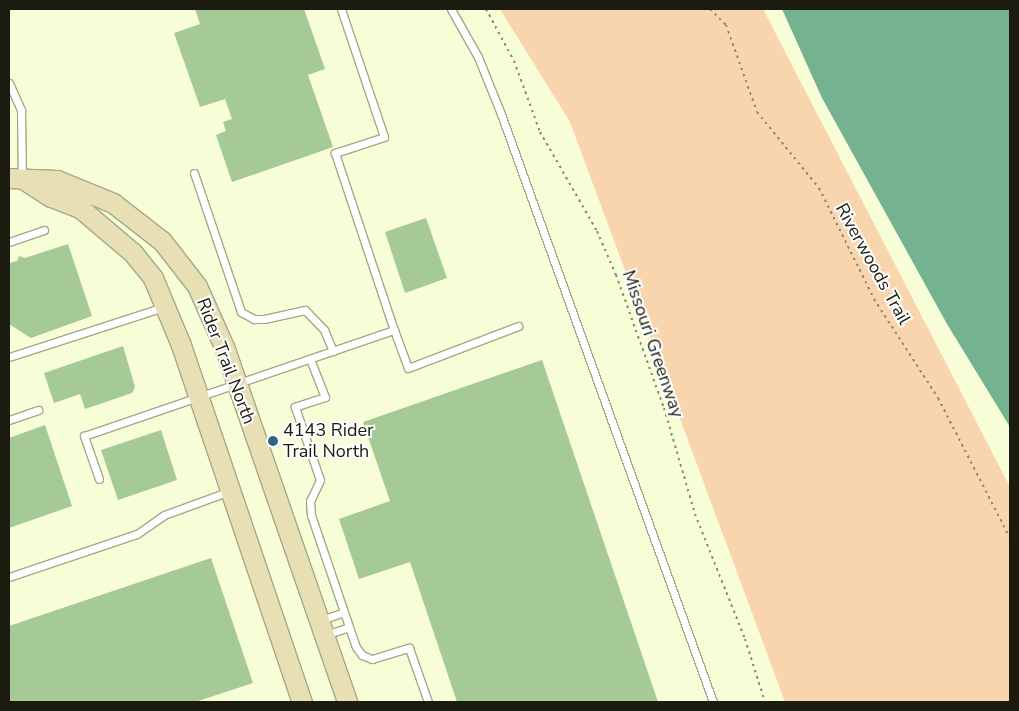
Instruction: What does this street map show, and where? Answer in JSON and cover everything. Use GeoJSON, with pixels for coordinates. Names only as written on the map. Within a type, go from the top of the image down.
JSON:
{"type":"FeatureCollection","features":[{"type":"Feature","properties":{"kind":"street"},"geometry":{"type":"LineString","coordinates":[[15,178],[44,185]]}},
{"type":"Feature","properties":{"kind":"street","name":"Rider Trail North"},"geometry":{"type":"LineString","coordinates":[[44,185],[57,180],[113,203],[162,241],[196,286],[212,315],[347,702]]}},
{"type":"Feature","properties":{"kind":"street","name":"Rider Trail North"},"geometry":{"type":"LineString","coordinates":[[44,185],[80,208],[112,235],[153,278],[167,306],[302,702]]}},
{"type":"Feature","properties":{"kind":"lane"},"geometry":{"type":"LineString","coordinates":[[341,9],[384,137],[335,153],[408,368],[518,326]]}},
{"type":"Feature","properties":{"kind":"lane"},"geometry":{"type":"LineString","coordinates":[[451,9],[478,57],[501,114],[713,702]]}},
{"type":"Feature","properties":{"kind":"lane"},"geometry":{"type":"LineString","coordinates":[[9,83],[21,110],[15,178]]}},
{"type":"Feature","properties":{"kind":"lane"},"geometry":{"type":"LineString","coordinates":[[194,173],[241,312],[254,319],[264,319],[305,310],[324,330],[333,351]]}},
{"type":"Feature","properties":{"kind":"lane"},"geometry":{"type":"LineString","coordinates":[[9,242],[44,230]]}},
{"type":"Feature","properties":{"kind":"lane"},"geometry":{"type":"LineString","coordinates":[[9,357],[167,306]]}},
{"type":"Feature","properties":{"kind":"lane"},"geometry":{"type":"LineString","coordinates":[[99,479],[84,436],[394,330]]}},
{"type":"Feature","properties":{"kind":"lane"},"geometry":{"type":"LineString","coordinates":[[310,359],[324,397],[295,407],[320,480],[310,501],[311,515],[356,648],[362,655],[372,658],[409,648],[428,702]]}},
{"type":"Feature","properties":{"kind":"lane"},"geometry":{"type":"LineString","coordinates":[[9,420],[38,410]]}},
{"type":"Feature","properties":{"kind":"lane"},"geometry":{"type":"LineString","coordinates":[[9,577],[137,534],[164,515],[230,490]]}},
{"type":"Feature","properties":{"kind":"lane"},"geometry":{"type":"LineString","coordinates":[[322,628],[344,612]]}},
{"type":"Feature","properties":{"kind":"lane"},"geometry":{"type":"LineString","coordinates":[[322,628],[349,626]]}},
{"type":"Feature","properties":{"kind":"path","name":"Missouri Greenway"},"geometry":{"type":"LineString","coordinates":[[486,9],[514,61],[540,132],[597,231],[616,275],[664,408],[695,514],[745,639],[765,702]]}},
{"type":"Feature","properties":{"kind":"path","name":"Riverwoods Trail"},"geometry":{"type":"LineString","coordinates":[[710,9],[726,25],[758,112],[819,188],[874,299],[938,398],[1010,538]]}},
{"type":"Feature","properties":{"kind":"shaded area"},"geometry":{"type":"Polygon","coordinates":[[[500,9],[763,9],[1010,487],[1010,702],[785,702],[570,122],[500,9]]]}},
{"type":"Feature","properties":{"kind":"shaded area"},"geometry":{"type":"Polygon","coordinates":[[[782,9],[1010,9],[1010,427],[947,324],[822,98],[782,9]]]}},
{"type":"Feature","properties":{"kind":"building"},"geometry":{"type":"Polygon","coordinates":[[[195,9],[304,9],[325,69],[308,75],[333,147],[232,182],[216,135],[226,131],[223,122],[232,119],[225,99],[200,107],[174,33],[200,24],[195,9]]]}},
{"type":"Feature","properties":{"kind":"building"},"geometry":{"type":"Polygon","coordinates":[[[426,218],[447,278],[405,293],[385,232],[426,218]]]}},
{"type":"Feature","properties":{"kind":"building"},"geometry":{"type":"Polygon","coordinates":[[[68,244],[92,316],[31,338],[9,324],[9,263],[17,261],[19,256],[25,258],[68,244]]]}},
{"type":"Feature","properties":{"kind":"building"},"geometry":{"type":"Polygon","coordinates":[[[123,346],[135,387],[132,393],[85,409],[80,394],[54,403],[44,373],[123,346]]]}},
{"type":"Feature","properties":{"kind":"building"},"geometry":{"type":"Polygon","coordinates":[[[542,360],[658,702],[457,702],[410,562],[359,579],[339,519],[390,501],[363,422],[542,360]]]}},
{"type":"Feature","properties":{"kind":"building"},"geometry":{"type":"Polygon","coordinates":[[[45,425],[72,506],[9,528],[9,438],[45,425]]]}},
{"type":"Feature","properties":{"kind":"building"},"geometry":{"type":"Polygon","coordinates":[[[161,430],[177,480],[118,500],[101,450],[161,430]]]}},
{"type":"Feature","properties":{"kind":"building"},"geometry":{"type":"Polygon","coordinates":[[[211,558],[253,683],[195,702],[9,702],[9,626],[211,558]]]}},
{"type":"Feature","properties":{"kind":"place","name":"4143 Rider Trail North"},"geometry":{"type":"Point","coordinates":[273,441]}}]}
